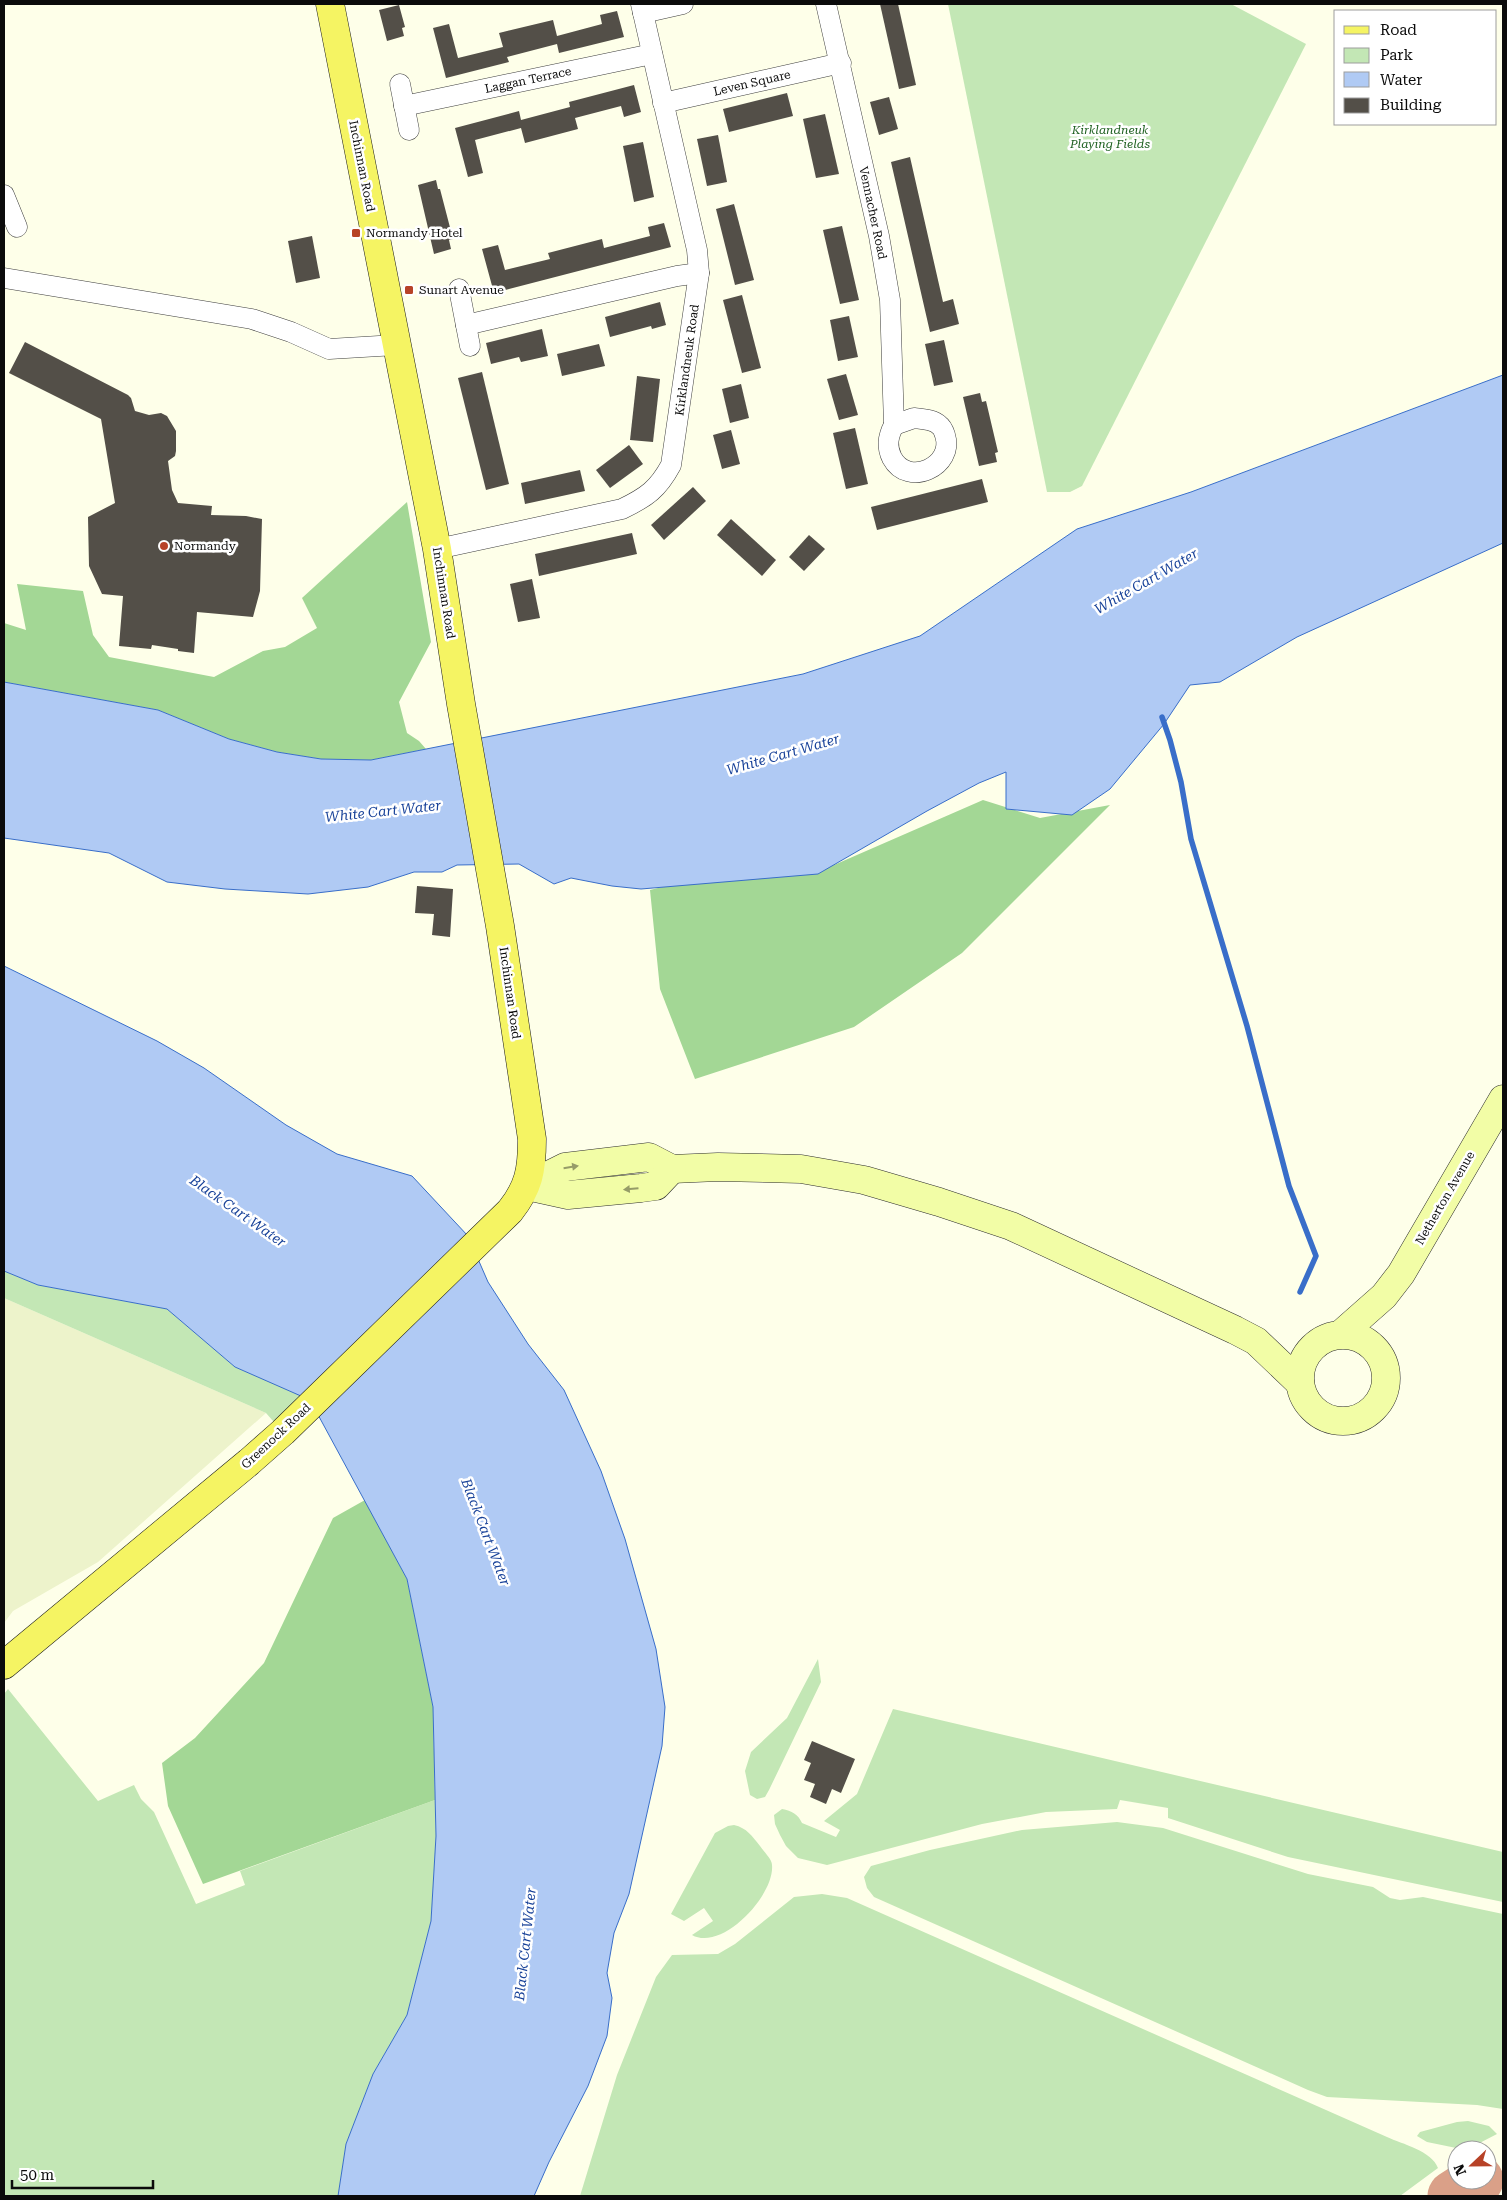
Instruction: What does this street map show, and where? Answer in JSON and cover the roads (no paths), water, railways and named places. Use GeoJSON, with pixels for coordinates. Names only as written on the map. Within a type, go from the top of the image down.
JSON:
{"type":"FeatureCollection","features":[{"type":"Feature","properties":{"kind":"main road","name":"Inchinnan Road"},"geometry":{"type":"LineString","coordinates":[[330,4],[437,549],[461,704],[500,926],[532,1139],[532,1154],[527,1186]]}},
{"type":"Feature","properties":{"kind":"main road","name":"Greenock Road"},"geometry":{"type":"LineString","coordinates":[[4,1664],[116,1573],[283,1432],[502,1220],[522,1197],[527,1186]]}},
{"type":"Feature","properties":{"kind":"street"},"geometry":{"type":"LineString","coordinates":[[642,8],[684,4]]}},
{"type":"Feature","properties":{"kind":"street","name":"Vennacher Road"},"geometry":{"type":"LineString","coordinates":[[826,4],[879,236],[890,300],[894,425]]}},
{"type":"Feature","properties":{"kind":"street","name":"Kirklandneuk Road"},"geometry":{"type":"LineString","coordinates":[[437,549],[622,509],[644,498],[661,484],[671,465],[699,274],[697,250],[662,103],[642,8]]}},
{"type":"Feature","properties":{"kind":"street","name":"Laggan Terrace"},"geometry":{"type":"LineString","coordinates":[[404,106],[652,54]]}},
{"type":"Feature","properties":{"kind":"street","name":"Leven Square"},"geometry":{"type":"LineString","coordinates":[[662,103],[840,63]]}},
{"type":"Feature","properties":{"kind":"street"},"geometry":{"type":"LineString","coordinates":[[400,84],[409,130]]}},
{"type":"Feature","properties":{"kind":"street"},"geometry":{"type":"LineString","coordinates":[[4,195],[17,227]]}},
{"type":"Feature","properties":{"kind":"street"},"geometry":{"type":"LineString","coordinates":[[466,325],[676,276],[699,274]]}},
{"type":"Feature","properties":{"kind":"street"},"geometry":{"type":"LineString","coordinates":[[4,278],[252,319],[292,332],[329,349],[396,345]]}},
{"type":"Feature","properties":{"kind":"street"},"geometry":{"type":"LineString","coordinates":[[459,289],[470,346]]}},
{"type":"Feature","properties":{"kind":"street","name":"Netherton Avenue"},"geometry":{"type":"LineString","coordinates":[[1341,1334],[1384,1296],[1401,1274],[1503,1099]]}},
{"type":"Feature","properties":{"kind":"street"},"geometry":{"type":"LineString","coordinates":[[527,1186],[568,1195],[656,1186],[672,1169],[718,1167],[801,1168],[864,1180],[1011,1226],[1256,1341],[1300,1383]]}},
{"type":"Feature","properties":{"kind":"street","name":"Netherton Avenue"},"geometry":{"type":"LineString","coordinates":[[1374,1348],[1384,1296]]}},
{"type":"Feature","properties":{"kind":"street"},"geometry":{"type":"LineString","coordinates":[[1341,1334],[1364,1340],[1374,1348],[1382,1358],[1386,1371],[1385,1384],[1378,1402],[1364,1415],[1352,1420],[1339,1421],[1327,1418],[1308,1404],[1300,1383],[1300,1370],[1304,1358],[1311,1347],[1325,1338],[1341,1334]]}},
{"type":"Feature","properties":{"kind":"street"},"geometry":{"type":"LineString","coordinates":[[1256,1341],[1311,1347]]}},
{"type":"Feature","properties":{"kind":"water","name":"White Cart Water"},"geometry":{"type":"Polygon","coordinates":[[[1503,375],[1503,543],[1297,637],[1220,682],[1190,685],[1164,724],[1110,789],[1072,815],[1006,809],[1006,772],[979,783],[927,811],[818,874],[641,889],[612,886],[571,878],[554,884],[519,864],[457,865],[442,872],[414,872],[368,887],[308,894],[225,889],[167,882],[109,853],[4,838],[4,682],[158,710],[229,739],[277,752],[321,759],[371,760],[803,674],[920,636],[1077,529],[1191,492],[1503,375]]]}},
{"type":"Feature","properties":{"kind":"water","name":"Black Cart Water"},"geometry":{"type":"Polygon","coordinates":[[[4,966],[157,1041],[204,1068],[286,1125],[337,1154],[412,1176],[468,1236],[488,1282],[528,1344],[564,1390],[601,1471],[625,1539],[656,1649],[665,1707],[662,1746],[629,1894],[614,1933],[607,1973],[612,1998],[607,2036],[588,2086],[549,2162],[534,2196],[338,2196],[346,2144],[373,2074],[407,2015],[431,1921],[436,1836],[433,1707],[407,1579],[310,1400],[235,1367],[167,1309],[38,1285],[4,1271],[4,966]]]}},
{"type":"Feature","properties":{"kind":"waterway"},"geometry":{"type":"LineString","coordinates":[[1162,717],[1181,782],[1191,839],[1247,1026],[1289,1186],[1316,1256],[1300,1292]]}},
{"type":"Feature","properties":{"kind":"place","name":"Normandy Hotel"},"geometry":{"type":"Point","coordinates":[356,233]}},
{"type":"Feature","properties":{"kind":"place","name":"Sunart Avenue"},"geometry":{"type":"Point","coordinates":[409,290]}},
{"type":"Feature","properties":{"kind":"place","name":"Normandy"},"geometry":{"type":"Point","coordinates":[164,546]}},
{"type":"Feature","properties":{"kind":"park label","name":"Kirklandneuk Playing Fields"},"geometry":{"type":"Point","coordinates":[1110,137]}}]}
